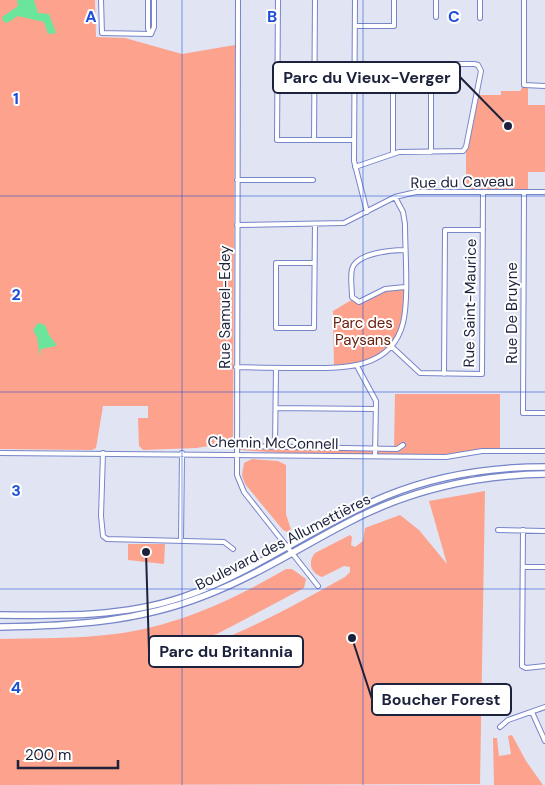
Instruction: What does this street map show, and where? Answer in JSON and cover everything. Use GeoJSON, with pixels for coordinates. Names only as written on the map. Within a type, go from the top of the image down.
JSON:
{"type":"FeatureCollection","features":[{"type":"Feature","properties":{"kind":"highway","name":"Boulevard des Allumettières"},"geometry":{"type":"LineString","coordinates":[[0,615],[92,615],[144,608],[183,597],[217,584],[364,506],[419,485],[456,475],[495,468],[545,467]]}},
{"type":"Feature","properties":{"kind":"highway","name":"Boulevard des Allumettières"},"geometry":{"type":"LineString","coordinates":[[0,627],[94,623],[146,614],[221,590],[363,515],[420,492],[484,478],[545,474]]}},
{"type":"Feature","properties":{"kind":"street"},"geometry":{"type":"LineString","coordinates":[[101,0],[102,33],[150,34]]}},
{"type":"Feature","properties":{"kind":"street"},"geometry":{"type":"LineString","coordinates":[[148,0],[148,29],[150,34]]}},
{"type":"Feature","properties":{"kind":"street"},"geometry":{"type":"LineString","coordinates":[[150,34],[154,27],[154,0]]}},
{"type":"Feature","properties":{"kind":"street","name":"Rue Samuel-Edey"},"geometry":{"type":"LineString","coordinates":[[238,0],[237,475],[241,488],[318,586]]}},
{"type":"Feature","properties":{"kind":"street"},"geometry":{"type":"LineString","coordinates":[[278,0],[277,140],[354,140]]}},
{"type":"Feature","properties":{"kind":"street"},"geometry":{"type":"LineString","coordinates":[[314,140],[315,0]]}},
{"type":"Feature","properties":{"kind":"street"},"geometry":{"type":"LineString","coordinates":[[355,0],[354,167],[367,212]]}},
{"type":"Feature","properties":{"kind":"street"},"geometry":{"type":"LineString","coordinates":[[355,26],[394,26],[394,0]]}},
{"type":"Feature","properties":{"kind":"street"},"geometry":{"type":"LineString","coordinates":[[436,0],[436,17]]}},
{"type":"Feature","properties":{"kind":"street"},"geometry":{"type":"LineString","coordinates":[[480,0],[480,18]]}},
{"type":"Feature","properties":{"kind":"street"},"geometry":{"type":"LineString","coordinates":[[524,0],[524,85],[545,86]]}},
{"type":"Feature","properties":{"kind":"street"},"geometry":{"type":"LineString","coordinates":[[354,167],[393,152],[459,152],[466,147],[481,71],[474,64],[355,64]]}},
{"type":"Feature","properties":{"kind":"street"},"geometry":{"type":"LineString","coordinates":[[393,64],[393,152]]}},
{"type":"Feature","properties":{"kind":"street"},"geometry":{"type":"LineString","coordinates":[[431,64],[431,152]]}},
{"type":"Feature","properties":{"kind":"street"},"geometry":{"type":"LineString","coordinates":[[237,180],[313,180]]}},
{"type":"Feature","properties":{"kind":"street","name":"Rue du Caveau"},"geometry":{"type":"LineString","coordinates":[[237,225],[344,223],[395,197],[416,192],[545,192]]}},
{"type":"Feature","properties":{"kind":"street","name":"Rue Saint-Maurice"},"geometry":{"type":"LineString","coordinates":[[391,346],[420,373],[482,374],[483,192]]}},
{"type":"Feature","properties":{"kind":"street","name":"Rue De Bruyne"},"geometry":{"type":"LineString","coordinates":[[524,192],[523,413],[545,413]]}},
{"type":"Feature","properties":{"kind":"street"},"geometry":{"type":"LineString","coordinates":[[236,367],[357,366],[378,357],[391,346],[403,324],[405,287],[405,218],[395,197]]}},
{"type":"Feature","properties":{"kind":"street"},"geometry":{"type":"LineString","coordinates":[[314,263],[276,263],[276,328],[314,328],[315,224]]}},
{"type":"Feature","properties":{"kind":"street"},"geometry":{"type":"LineString","coordinates":[[444,374],[445,230],[482,230]]}},
{"type":"Feature","properties":{"kind":"street"},"geometry":{"type":"LineString","coordinates":[[405,250],[384,251],[359,260],[352,268],[352,297],[355,302],[363,302],[385,289],[405,287]]}},
{"type":"Feature","properties":{"kind":"street"},"geometry":{"type":"LineString","coordinates":[[357,366],[374,397],[375,456]]}},
{"type":"Feature","properties":{"kind":"street"},"geometry":{"type":"LineString","coordinates":[[275,447],[276,368]]}},
{"type":"Feature","properties":{"kind":"street"},"geometry":{"type":"LineString","coordinates":[[276,408],[375,409]]}},
{"type":"Feature","properties":{"kind":"street"},"geometry":{"type":"LineString","coordinates":[[236,446],[397,449],[403,445]]}},
{"type":"Feature","properties":{"kind":"street","name":"Chemin McConnell"},"geometry":{"type":"LineString","coordinates":[[0,453],[182,453],[446,457],[482,451],[545,451]]}},
{"type":"Feature","properties":{"kind":"street"},"geometry":{"type":"LineString","coordinates":[[103,453],[101,519],[103,536],[107,538],[224,542],[233,549]]}},
{"type":"Feature","properties":{"kind":"street"},"geometry":{"type":"LineString","coordinates":[[181,540],[182,453]]}},
{"type":"Feature","properties":{"kind":"street"},"geometry":{"type":"LineString","coordinates":[[498,530],[545,531]]}},
{"type":"Feature","properties":{"kind":"street"},"geometry":{"type":"LineString","coordinates":[[522,666],[523,530]]}},
{"type":"Feature","properties":{"kind":"street"},"geometry":{"type":"LineString","coordinates":[[523,567],[545,567]]}},
{"type":"Feature","properties":{"kind":"street"},"geometry":{"type":"LineString","coordinates":[[522,666],[526,668],[545,666]]}},
{"type":"Feature","properties":{"kind":"street"},"geometry":{"type":"LineString","coordinates":[[518,669],[522,666]]}},
{"type":"Feature","properties":{"kind":"street"},"geometry":{"type":"LineString","coordinates":[[500,727],[508,720],[545,707]]}},
{"type":"Feature","properties":{"kind":"street"},"geometry":{"type":"LineString","coordinates":[[532,712],[545,741]]}},
{"type":"Feature","properties":{"kind":"green space"},"geometry":{"type":"Polygon","coordinates":[[[0,0],[95,0],[96,37],[125,38],[182,54],[235,45],[233,436],[229,443],[196,448],[143,450],[139,446],[138,418],[148,418],[148,406],[103,406],[96,448],[92,450],[0,449],[0,0]]]}},
{"type":"Feature","properties":{"kind":"green space"},"geometry":{"type":"Polygon","coordinates":[[[524,85],[528,85],[528,105],[545,105],[545,172],[528,172],[528,192],[466,192],[466,147],[476,95],[501,95],[501,91],[520,91],[524,85]]]}},
{"type":"Feature","properties":{"kind":"green space","name":"Parc des Paysans"},"geometry":{"type":"Polygon","coordinates":[[[405,287],[402,319],[390,348],[372,361],[334,368],[333,311],[353,299],[355,301],[385,289],[405,287]]]}},
{"type":"Feature","properties":{"kind":"green space"},"geometry":{"type":"Polygon","coordinates":[[[395,394],[500,394],[500,451],[456,456],[310,455],[240,450],[241,447],[394,449],[395,394]]]}},
{"type":"Feature","properties":{"kind":"green space"},"geometry":{"type":"Polygon","coordinates":[[[252,459],[278,461],[286,465],[286,514],[291,530],[287,532],[283,530],[245,484],[242,475],[244,463],[252,459]]]}},
{"type":"Feature","properties":{"kind":"green space"},"geometry":{"type":"Polygon","coordinates":[[[485,491],[480,784],[0,785],[0,639],[86,637],[138,630],[160,625],[204,610],[246,591],[286,569],[292,569],[306,579],[304,588],[217,634],[152,651],[149,655],[152,659],[176,655],[226,638],[251,627],[345,577],[350,572],[350,567],[344,566],[322,577],[315,573],[311,567],[311,560],[315,553],[350,535],[352,537],[351,545],[355,547],[363,541],[365,528],[400,515],[419,530],[447,564],[429,501],[485,491]]]}},
{"type":"Feature","properties":{"kind":"green space"},"geometry":{"type":"Polygon","coordinates":[[[128,544],[165,544],[164,564],[128,560],[128,544]]]}},
{"type":"Feature","properties":{"kind":"green space"},"geometry":{"type":"Polygon","coordinates":[[[512,735],[526,761],[543,785],[494,785],[493,738],[497,738],[499,756],[511,754],[508,736],[512,735]]]}},
{"type":"Feature","properties":{"kind":"shaded area"},"geometry":{"type":"Polygon","coordinates":[[[17,0],[34,0],[38,13],[49,14],[56,33],[48,34],[44,22],[18,16],[7,23],[3,21],[2,17],[18,6],[17,0]]]}},
{"type":"Feature","properties":{"kind":"shaded area"},"geometry":{"type":"Polygon","coordinates":[[[38,323],[45,325],[49,335],[56,344],[56,346],[41,349],[40,357],[37,337],[33,330],[38,323]]]}},
{"type":"Feature","properties":{"kind":"place","name":"Parc du Vieux-Verger"},"geometry":{"type":"Point","coordinates":[508,126]}},
{"type":"Feature","properties":{"kind":"place","name":"Parc du Britannia"},"geometry":{"type":"Point","coordinates":[146,552]}},
{"type":"Feature","properties":{"kind":"place","name":"Boucher Forest"},"geometry":{"type":"Point","coordinates":[352,638]}}]}
